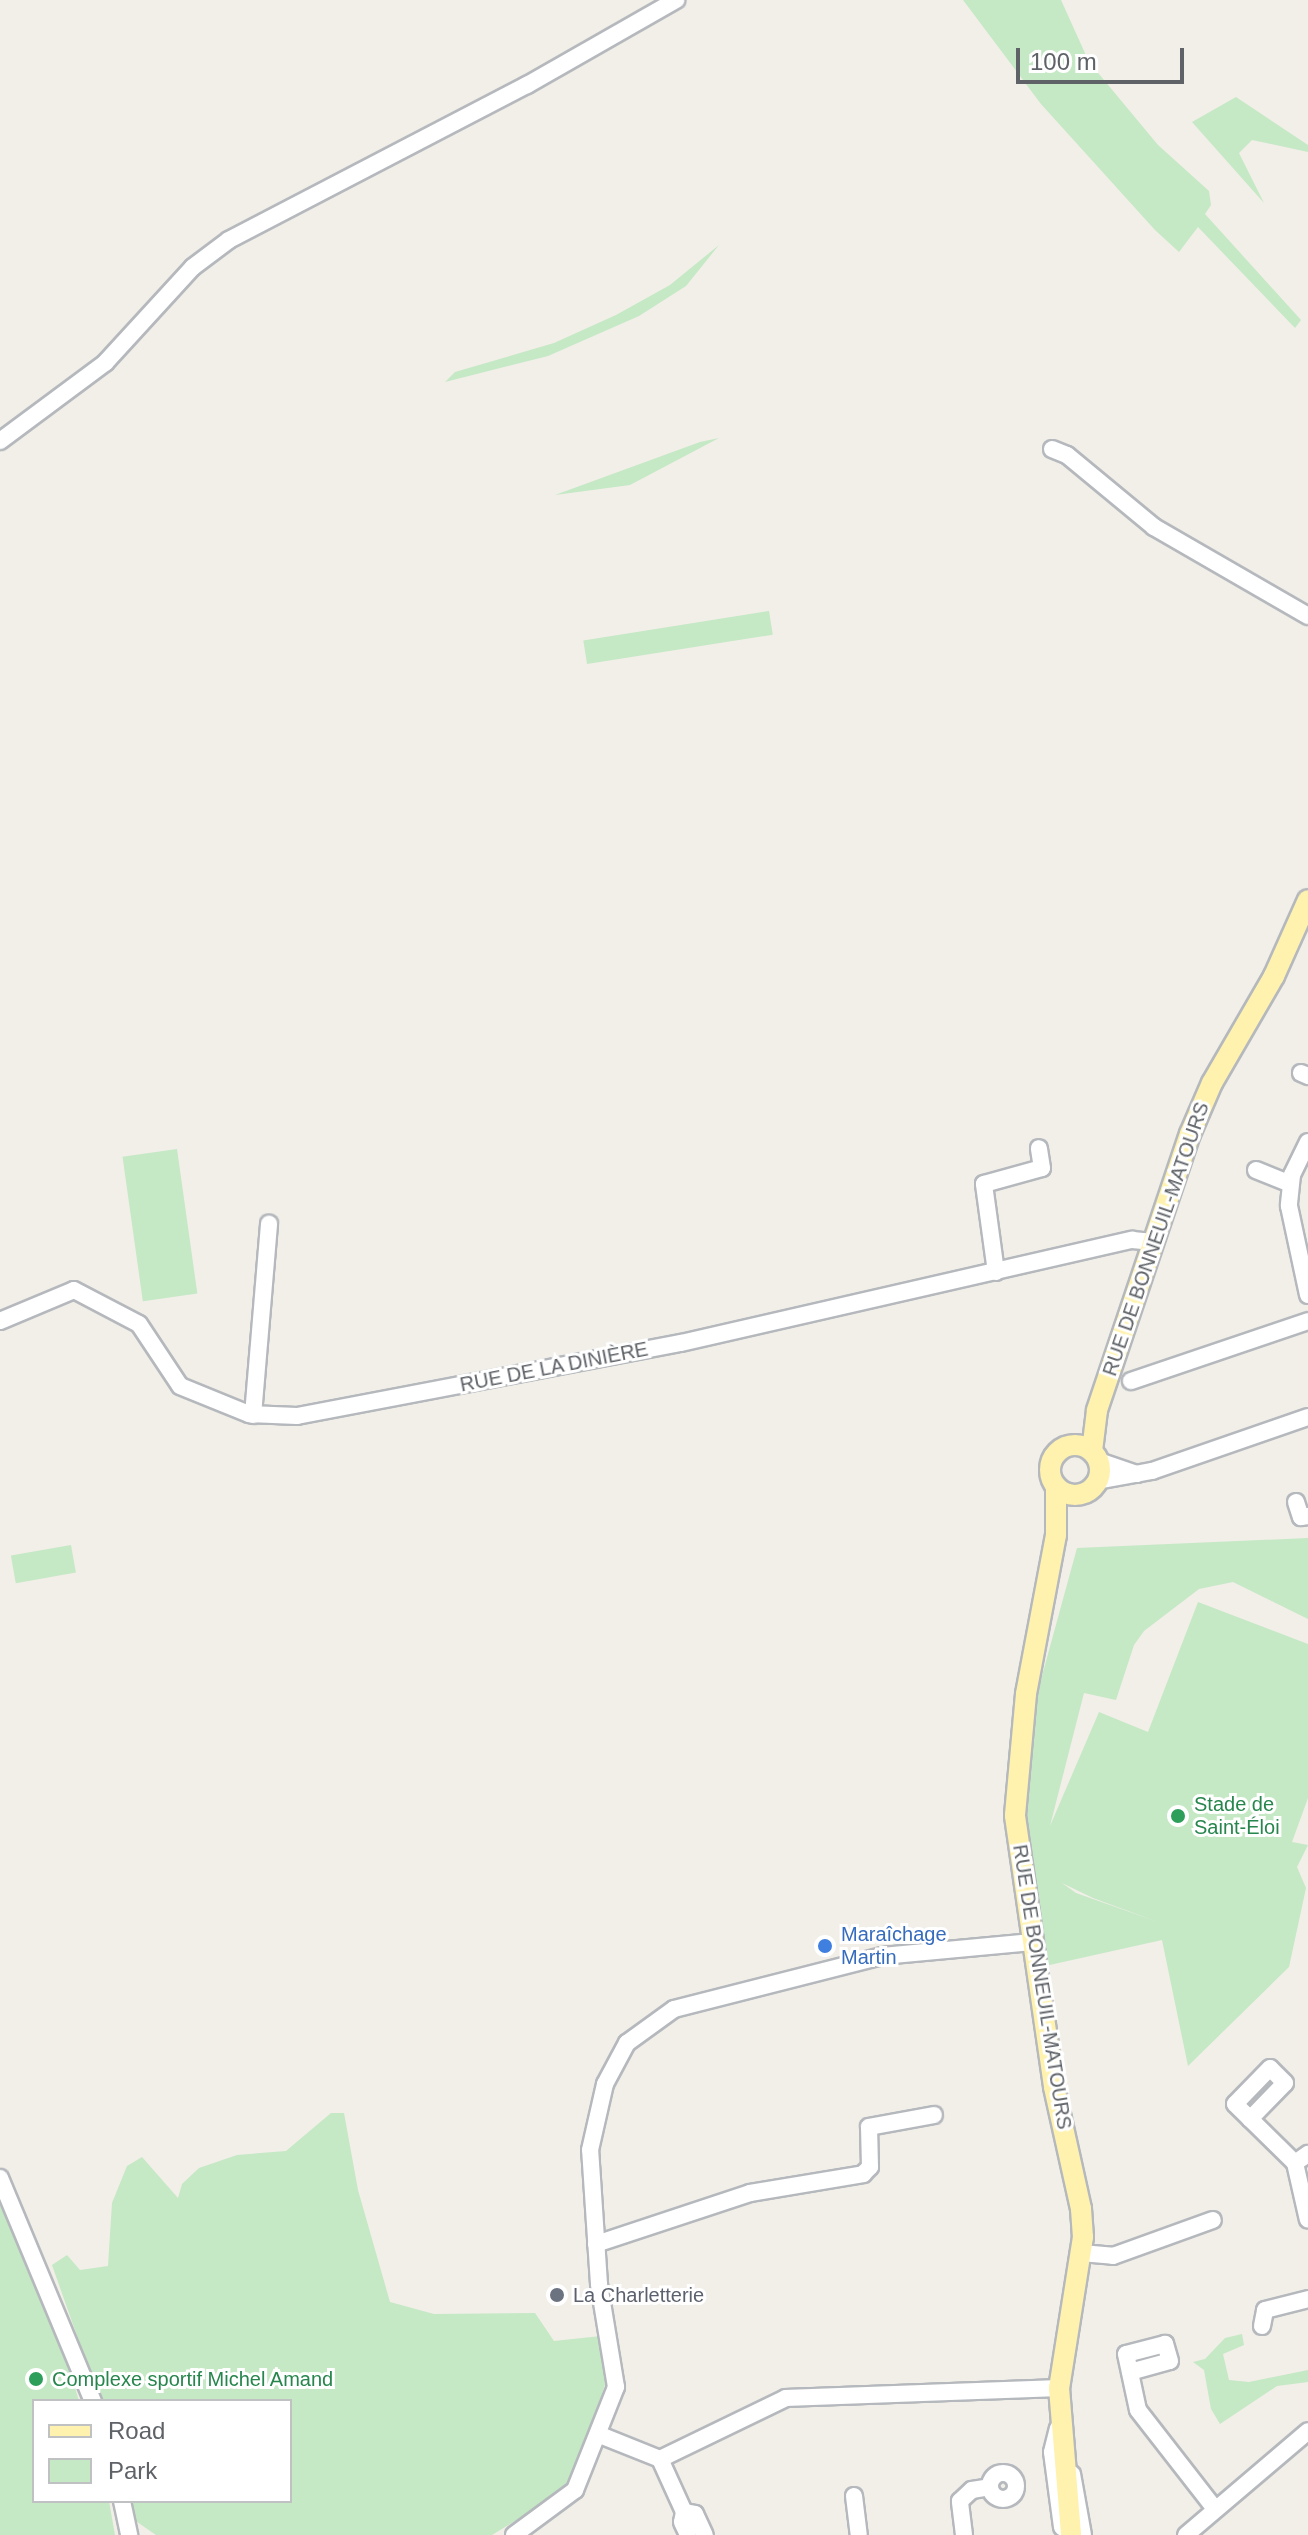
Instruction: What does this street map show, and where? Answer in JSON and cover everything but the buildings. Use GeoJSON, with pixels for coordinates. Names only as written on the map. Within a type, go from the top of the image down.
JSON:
{"type":"FeatureCollection","features":[{"type":"Feature","properties":{"kind":"main road","name":"RUE DE BONNEUIL-MATOURS"},"geometry":{"type":"LineString","coordinates":[[1096,1465],[1097,1410],[1201,1107],[1265,994],[1308,900]]}},
{"type":"Feature","properties":{"kind":"main road","name":"RUE DE BONNEUIL-MATOURS"},"geometry":{"type":"LineString","coordinates":[[1056,1535],[1056,1488],[1050,1462],[1071,1444],[1097,1410]]}},
{"type":"Feature","properties":{"kind":"main road"},"geometry":{"type":"LineString","coordinates":[[1056,1488],[1076,1495],[1096,1465],[1071,1444]]}},
{"type":"Feature","properties":{"kind":"main road","name":"RUE DE BONNEUIL-MATOURS"},"geometry":{"type":"LineString","coordinates":[[1071,2535],[1059,2388],[1081,2253],[1080,2194],[1054,2087],[1032,1942],[1014,1787],[1040,1601],[1056,1535],[1076,1495]]}},
{"type":"Feature","properties":{"kind":"street"},"geometry":{"type":"LineString","coordinates":[[0,441],[105,363],[193,267],[229,240],[357,169],[514,92],[676,0]]}},
{"type":"Feature","properties":{"kind":"street"},"geometry":{"type":"LineString","coordinates":[[1052,449],[1067,455],[1165,534],[1308,616]]}},
{"type":"Feature","properties":{"kind":"street"},"geometry":{"type":"LineString","coordinates":[[1308,1142],[1290,1184],[1291,1221],[1308,1295]]}},
{"type":"Feature","properties":{"kind":"street"},"geometry":{"type":"LineString","coordinates":[[996,1272],[984,1184],[1042,1168],[1039,1148]]}},
{"type":"Feature","properties":{"kind":"street"},"geometry":{"type":"LineString","coordinates":[[1256,1170],[1290,1184]]}},
{"type":"Feature","properties":{"kind":"street"},"geometry":{"type":"LineString","coordinates":[[253,1415],[269,1224]]}},
{"type":"Feature","properties":{"kind":"street","name":"RUE DE LA DINIÈRE"},"geometry":{"type":"LineString","coordinates":[[0,1321],[58,1293],[83,1294],[139,1324],[180,1386],[253,1415],[297,1416],[666,1346],[1132,1240],[1154,1242]]}},
{"type":"Feature","properties":{"kind":"street"},"geometry":{"type":"LineString","coordinates":[[1131,1381],[1308,1321]]}},
{"type":"Feature","properties":{"kind":"street"},"geometry":{"type":"LineString","coordinates":[[1096,1465],[1138,1474],[1308,1417]]}},
{"type":"Feature","properties":{"kind":"street"},"geometry":{"type":"LineString","coordinates":[[1296,1502],[1301,1517],[1308,1516]]}},
{"type":"Feature","properties":{"kind":"street"},"geometry":{"type":"LineString","coordinates":[[514,2535],[570,2496],[600,2435],[617,2381],[596,2244],[590,2150],[596,2112],[618,2055],[648,2023],[684,2005],[882,1956],[1032,1942]]}},
{"type":"Feature","properties":{"kind":"street"},"geometry":{"type":"LineString","coordinates":[[1250,2119],[1285,2083],[1270,2068],[1235,2104],[1250,2119],[1301,2158],[1308,2220]]}},
{"type":"Feature","properties":{"kind":"street"},"geometry":{"type":"LineString","coordinates":[[596,2244],[758,2190],[863,2174],[870,2167],[869,2127],[934,2115]]}},
{"type":"Feature","properties":{"kind":"street"},"geometry":{"type":"LineString","coordinates":[[0,2178],[92,2399]]}},
{"type":"Feature","properties":{"kind":"street"},"geometry":{"type":"LineString","coordinates":[[1081,2253],[1113,2256],[1213,2220]]}},
{"type":"Feature","properties":{"kind":"street"},"geometry":{"type":"LineString","coordinates":[[1262,2326],[1265,2310],[1308,2299]]}},
{"type":"Feature","properties":{"kind":"street"},"geometry":{"type":"LineString","coordinates":[[1130,2372],[1138,2410],[1149,2429],[1215,2509]]}},
{"type":"Feature","properties":{"kind":"street"},"geometry":{"type":"LineString","coordinates":[[660,2459],[786,2398],[1059,2388]]}},
{"type":"Feature","properties":{"kind":"street"},"geometry":{"type":"LineString","coordinates":[[1060,2422],[1052,2452],[1063,2535]]}},
{"type":"Feature","properties":{"kind":"street"},"geometry":{"type":"LineString","coordinates":[[1194,2533],[1215,2509],[1308,2431]]}},
{"type":"Feature","properties":{"kind":"street"},"geometry":{"type":"LineString","coordinates":[[600,2435],[660,2459],[684,2512],[682,2522],[688,2535]]}},
{"type":"Feature","properties":{"kind":"street"},"geometry":{"type":"LineString","coordinates":[[1064,2457],[1076,2481],[1083,2535]]}},
{"type":"Feature","properties":{"kind":"street"},"geometry":{"type":"LineString","coordinates":[[964,2535],[960,2501],[972,2490],[990,2487]]}},
{"type":"Feature","properties":{"kind":"street"},"geometry":{"type":"LineString","coordinates":[[854,2496],[859,2535]]}},
{"type":"Feature","properties":{"kind":"street"},"geometry":{"type":"LineString","coordinates":[[122,2503],[129,2535]]}},
{"type":"Feature","properties":{"kind":"street"},"geometry":{"type":"LineString","coordinates":[[684,2512],[695,2514],[705,2535]]}},
{"type":"Feature","properties":{"kind":"green space"},"geometry":{"type":"Polygon","coordinates":[[[963,0],[1061,0],[1089,62],[1158,145],[1209,191],[1211,205],[1205,214],[1301,320],[1295,328],[1198,227],[1179,252],[1155,230],[1041,104],[963,0]]]}},
{"type":"Feature","properties":{"kind":"green space"},"geometry":{"type":"Polygon","coordinates":[[[1236,97],[1308,145],[1308,152],[1252,140],[1239,153],[1264,203],[1192,122],[1236,97]]]}},
{"type":"Feature","properties":{"kind":"green space"},"geometry":{"type":"Polygon","coordinates":[[[719,245],[686,286],[639,316],[548,356],[445,382],[455,372],[554,343],[616,315],[670,285],[719,245]]]}},
{"type":"Feature","properties":{"kind":"green space"},"geometry":{"type":"Polygon","coordinates":[[[719,438],[630,485],[555,495],[700,442],[719,438]]]}},
{"type":"Feature","properties":{"kind":"green space"},"geometry":{"type":"Polygon","coordinates":[[[769,611],[773,635],[587,664],[583,640],[769,611]]]}},
{"type":"Feature","properties":{"kind":"green space"},"geometry":{"type":"Polygon","coordinates":[[[177,1149],[197,1294],[143,1301],[123,1157],[177,1149]]]}},
{"type":"Feature","properties":{"kind":"green space","name":"Stade de Saint-Éloi"},"geometry":{"type":"Polygon","coordinates":[[[1308,1538],[1308,1619],[1233,1582],[1199,1589],[1144,1631],[1134,1645],[1116,1700],[1084,1693],[1050,1826],[1099,1712],[1148,1732],[1198,1602],[1308,1644],[1308,1798],[1292,1842],[1308,1845],[1297,1867],[1306,1888],[1289,1967],[1188,2066],[1162,1940],[1045,1966],[1024,1842],[1028,1727],[1077,1548],[1308,1538]],[[1062,1883],[1076,1893],[1158,1922],[1062,1883]]]}},
{"type":"Feature","properties":{"kind":"green space"},"geometry":{"type":"Polygon","coordinates":[[[71,1545],[76,1573],[16,1583],[11,1556],[71,1545]]]}},
{"type":"Feature","properties":{"kind":"green space"},"geometry":{"type":"Polygon","coordinates":[[[331,2113],[344,2113],[358,2190],[390,2302],[434,2314],[535,2313],[554,2341],[601,2336],[607,2378],[578,2470],[556,2496],[492,2535],[156,2535],[127,2515],[124,2503],[292,2503],[292,2399],[99,2399],[52,2265],[67,2255],[80,2270],[108,2266],[112,2203],[127,2166],[142,2157],[178,2198],[182,2184],[199,2168],[237,2155],[286,2151],[331,2113]]]}},
{"type":"Feature","properties":{"kind":"green space","name":"Complexe sportif Michel Amand"},"geometry":{"type":"Polygon","coordinates":[[[0,2205],[66,2358],[78,2399],[32,2399],[32,2503],[109,2503],[115,2535],[0,2535],[0,2205]]]}},
{"type":"Feature","properties":{"kind":"green space"},"geometry":{"type":"Polygon","coordinates":[[[1242,2334],[1244,2345],[1223,2354],[1229,2380],[1249,2382],[1308,2370],[1308,2382],[1277,2386],[1220,2424],[1211,2409],[1204,2370],[1193,2362],[1205,2359],[1225,2338],[1242,2334]]]}},
{"type":"Feature","properties":{"kind":"place","name":"Stade de Saint-Éloi"},"geometry":{"type":"Point","coordinates":[1178,1816]}},
{"type":"Feature","properties":{"kind":"place","name":"Maraîchage Martin"},"geometry":{"type":"Point","coordinates":[825,1946]}},
{"type":"Feature","properties":{"kind":"place","name":"La Charletterie"},"geometry":{"type":"Point","coordinates":[557,2295]}},
{"type":"Feature","properties":{"kind":"place","name":"Complexe sportif Michel Amand"},"geometry":{"type":"Point","coordinates":[36,2379]}}]}
